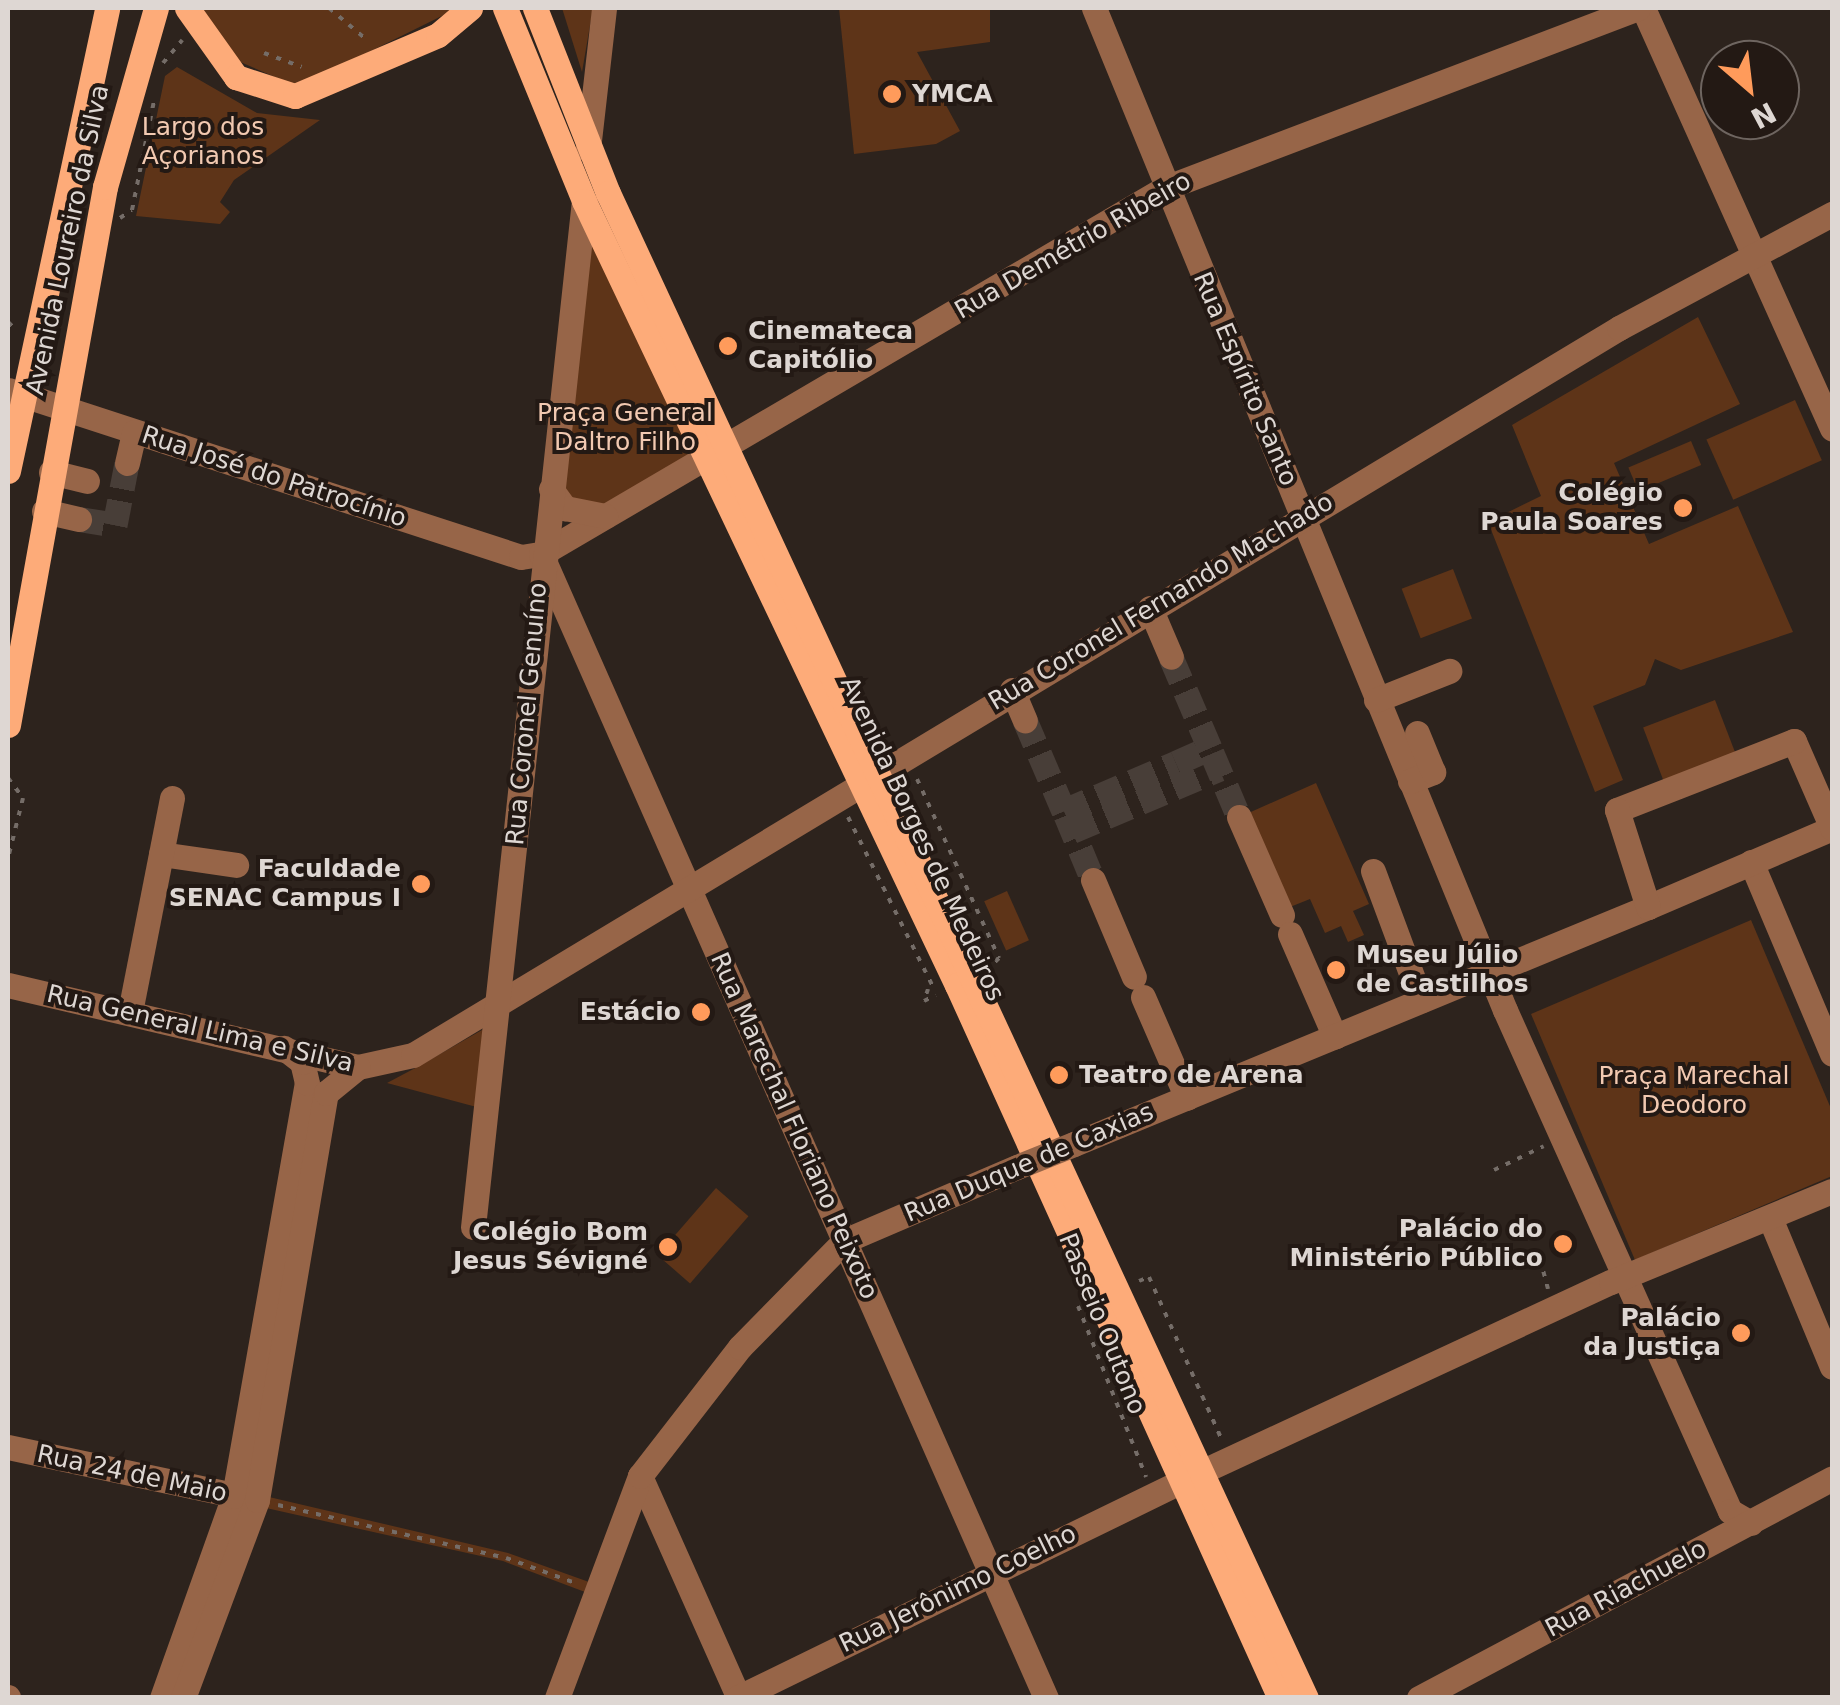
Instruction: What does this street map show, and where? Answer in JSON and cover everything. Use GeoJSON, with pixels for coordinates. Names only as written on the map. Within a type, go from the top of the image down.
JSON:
{"type":"FeatureCollection","features":[{"type":"Feature","properties":{"kind":"main road","name":"Avenida Loureiro da Silva"},"geometry":{"type":"LineString","coordinates":[[8,470],[15,392],[107,8]]}},
{"type":"Feature","properties":{"kind":"main road","name":"Avenida Loureiro da Silva"},"geometry":{"type":"LineString","coordinates":[[8,725],[50,472],[96,236],[156,8]]}},
{"type":"Feature","properties":{"kind":"main road"},"geometry":{"type":"LineString","coordinates":[[190,16],[221,65],[272,93],[320,92],[389,60],[470,8]]}},
{"type":"Feature","properties":{"kind":"main road","name":"Avenida Borges de Medeiros"},"geometry":{"type":"LineString","coordinates":[[505,8],[584,201],[721,451]]}},
{"type":"Feature","properties":{"kind":"main road","name":"Avenida Borges de Medeiros"},"geometry":{"type":"LineString","coordinates":[[535,8],[588,148],[721,451],[1191,1477],[1280,1698]]}},
{"type":"Feature","properties":{"kind":"main road","name":"Avenida Borges de Medeiros"},"geometry":{"type":"LineString","coordinates":[[1191,1477],[1306,1698]]}},
{"type":"Feature","properties":{"kind":"street"},"geometry":{"type":"LineString","coordinates":[[588,148],[604,8]]}},
{"type":"Feature","properties":{"kind":"street","name":"Rua Espírito Santo"},"geometry":{"type":"LineString","coordinates":[[1094,8],[1489,972]]}},
{"type":"Feature","properties":{"kind":"street"},"geometry":{"type":"LineString","coordinates":[[1640,8],[1755,252],[1832,429]]}},
{"type":"Feature","properties":{"kind":"street","name":"Rua Demétrio Ribeiro"},"geometry":{"type":"LineString","coordinates":[[541,554],[1165,188],[1640,8]]}},
{"type":"Feature","properties":{"kind":"street","name":"Rua Coronel Genuíno"},"geometry":{"type":"LineString","coordinates":[[473,1227],[541,554],[584,201]]}},
{"type":"Feature","properties":{"kind":"street","name":"Rua Coronel Fernando Machado"},"geometry":{"type":"LineString","coordinates":[[498,1006],[838,794],[1150,608],[1755,252],[1832,214]]}},
{"type":"Feature","properties":{"kind":"street","name":"Rua José do Patrocínio"},"geometry":{"type":"LineString","coordinates":[[15,392],[521,557],[541,554]]}},
{"type":"Feature","properties":{"kind":"street"},"geometry":{"type":"LineString","coordinates":[[127,463],[134,432]]}},
{"type":"Feature","properties":{"kind":"street"},"geometry":{"type":"LineString","coordinates":[[50,472],[86,481]]}},
{"type":"Feature","properties":{"kind":"street"},"geometry":{"type":"LineString","coordinates":[[551,490],[565,508],[605,516]]}},
{"type":"Feature","properties":{"kind":"street"},"geometry":{"type":"LineString","coordinates":[[44,511],[79,518]]}},
{"type":"Feature","properties":{"kind":"street","name":"Rua Marechal Floriano Peixoto"},"geometry":{"type":"LineString","coordinates":[[541,554],[1046,1698]]}},
{"type":"Feature","properties":{"kind":"street"},"geometry":{"type":"LineString","coordinates":[[1150,608],[1171,657]]}},
{"type":"Feature","properties":{"kind":"street"},"geometry":{"type":"LineString","coordinates":[[1376,700],[1449,671]]}},
{"type":"Feature","properties":{"kind":"street"},"geometry":{"type":"LineString","coordinates":[[1012,690],[1025,720]]}},
{"type":"Feature","properties":{"kind":"street"},"geometry":{"type":"LineString","coordinates":[[1410,781],[1433,772],[1417,733]]}},
{"type":"Feature","properties":{"kind":"street"},"geometry":{"type":"LineString","coordinates":[[1648,906],[1613,816],[1788,740],[1799,747],[1832,828]]}},
{"type":"Feature","properties":{"kind":"street"},"geometry":{"type":"LineString","coordinates":[[130,1012],[172,798]]}},
{"type":"Feature","properties":{"kind":"street"},"geometry":{"type":"LineString","coordinates":[[1240,817],[1334,1037]]}},
{"type":"Feature","properties":{"kind":"street","name":"Rua Duque de Caxias"},"geometry":{"type":"LineString","coordinates":[[557,1698],[640,1476],[740,1347],[844,1241],[1832,828]]}},
{"type":"Feature","properties":{"kind":"street"},"geometry":{"type":"LineString","coordinates":[[161,854],[236,865]]}},
{"type":"Feature","properties":{"kind":"street"},"geometry":{"type":"LineString","coordinates":[[1751,862],[1832,1054]]}},
{"type":"Feature","properties":{"kind":"street"},"geometry":{"type":"LineString","coordinates":[[1373,870],[1421,1000]]}},
{"type":"Feature","properties":{"kind":"street"},"geometry":{"type":"LineString","coordinates":[[1093,880],[1187,1098]]}},
{"type":"Feature","properties":{"kind":"street"},"geometry":{"type":"LineString","coordinates":[[1489,972],[1730,1512],[1751,1523]]}},
{"type":"Feature","properties":{"kind":"street","name":"Rua General Lima e Silva"},"geometry":{"type":"LineString","coordinates":[[8,985],[358,1066],[413,1055],[498,1006]]}},
{"type":"Feature","properties":{"kind":"street"},"geometry":{"type":"LineString","coordinates":[[162,1698],[245,1498],[307,1082],[302,1062],[284,1048]]}},
{"type":"Feature","properties":{"kind":"street"},"geometry":{"type":"LineString","coordinates":[[183,1698],[245,1498],[316,1128],[334,1081],[358,1066]]}},
{"type":"Feature","properties":{"kind":"street"},"geometry":{"type":"LineString","coordinates":[[1624,1278],[1832,1191]]}},
{"type":"Feature","properties":{"kind":"street"},"geometry":{"type":"LineString","coordinates":[[1770,1218],[1832,1368]]}},
{"type":"Feature","properties":{"kind":"street","name":"Rua Jerônimo Coelho"},"geometry":{"type":"LineString","coordinates":[[738,1697],[1230,1458],[1624,1278]]}},
{"type":"Feature","properties":{"kind":"street","name":"Rua 24 de Maio"},"geometry":{"type":"LineString","coordinates":[[8,1446],[245,1498]]}},
{"type":"Feature","properties":{"kind":"street"},"geometry":{"type":"LineString","coordinates":[[640,1476],[738,1697]]}},
{"type":"Feature","properties":{"kind":"street","name":"Rua Riachuelo"},"geometry":{"type":"LineString","coordinates":[[1419,1698],[1832,1478]]}},
{"type":"Feature","properties":{"kind":"path"},"geometry":{"type":"LineString","coordinates":[[329,8],[389,60]]}},
{"type":"Feature","properties":{"kind":"path"},"geometry":{"type":"LineString","coordinates":[[161,66],[190,16]]}},
{"type":"Feature","properties":{"kind":"path"},"geometry":{"type":"LineString","coordinates":[[96,236],[132,210],[158,84]]}},
{"type":"Feature","properties":{"kind":"path"},"geometry":{"type":"LineString","coordinates":[[906,754],[999,958],[990,962],[998,978]]}},
{"type":"Feature","properties":{"kind":"path"},"geometry":{"type":"LineString","coordinates":[[8,778],[23,798],[8,858]]}},
{"type":"Feature","properties":{"kind":"path"},"geometry":{"type":"LineString","coordinates":[[838,794],[928,990]]}},
{"type":"Feature","properties":{"kind":"path"},"geometry":{"type":"LineString","coordinates":[[1494,1170],[1545,1145]]}},
{"type":"Feature","properties":{"kind":"path"},"geometry":{"type":"LineString","coordinates":[[1540,1259],[1552,1298]]}},
{"type":"Feature","properties":{"kind":"path"},"geometry":{"type":"LineString","coordinates":[[1130,1264],[1138,1282],[1149,1277],[1230,1458]]}},
{"type":"Feature","properties":{"kind":"path","name":"Passeio Outono"},"geometry":{"type":"LineString","coordinates":[[1073,1288],[1081,1305],[1072,1309],[1154,1494]]}},
{"type":"Feature","properties":{"kind":"path"},"geometry":{"type":"LineString","coordinates":[[245,1498],[506,1558],[596,1591]]}},
{"type":"Feature","properties":{"kind":"green space","name":"Largo dos Açorianos"},"geometry":{"type":"Polygon","coordinates":[[[200,8],[458,8],[298,87],[231,58],[200,8]]]}},
{"type":"Feature","properties":{"kind":"green space"},"geometry":{"type":"Polygon","coordinates":[[[562,8],[593,8],[582,72],[562,8]]]}},
{"type":"Feature","properties":{"kind":"green space","name":"YMCA"},"geometry":{"type":"Polygon","coordinates":[[[839,8],[990,8],[990,42],[917,52],[960,131],[936,144],[854,154],[839,8]]]}},
{"type":"Feature","properties":{"kind":"green space","name":"Largo dos Açorianos"},"geometry":{"type":"Polygon","coordinates":[[[177,67],[257,113],[320,120],[234,180],[220,202],[230,212],[220,224],[136,216],[165,76],[177,67]]]}},
{"type":"Feature","properties":{"kind":"green space","name":"Praça General Daltro Filho"},"geometry":{"type":"Polygon","coordinates":[[[589,234],[697,452],[602,505],[564,497],[589,234]]]}},
{"type":"Feature","properties":{"kind":"green space"},"geometry":{"type":"Polygon","coordinates":[[[1698,317],[1740,404],[1614,463],[1649,544],[1738,506],[1793,632],[1681,670],[1655,659],[1645,685],[1593,706],[1623,780],[1595,792],[1488,522],[1541,496],[1512,425],[1698,317]]]}},
{"type":"Feature","properties":{"kind":"green space"},"geometry":{"type":"Polygon","coordinates":[[[1795,400],[1822,460],[1733,500],[1706,439],[1795,400]]]}},
{"type":"Feature","properties":{"kind":"green space"},"geometry":{"type":"Polygon","coordinates":[[[1691,441],[1701,465],[1639,492],[1628,468],[1691,441]]]}},
{"type":"Feature","properties":{"kind":"green space"},"geometry":{"type":"Polygon","coordinates":[[[1453,569],[1472,618],[1421,638],[1402,589],[1453,569]]]}},
{"type":"Feature","properties":{"kind":"green space"},"geometry":{"type":"Polygon","coordinates":[[[1715,700],[1742,769],[1670,797],[1643,728],[1715,700]]]}},
{"type":"Feature","properties":{"kind":"green space"},"geometry":{"type":"Polygon","coordinates":[[[1316,783],[1369,904],[1353,911],[1364,935],[1348,942],[1341,926],[1325,933],[1310,899],[1285,909],[1244,815],[1316,783]]]}},
{"type":"Feature","properties":{"kind":"green space"},"geometry":{"type":"Polygon","coordinates":[[[1007,891],[1029,940],[1006,950],[984,901],[1007,891]]]}},
{"type":"Feature","properties":{"kind":"green space","name":"Praça Marechal Deodoro"},"geometry":{"type":"Polygon","coordinates":[[[1751,920],[1832,1111],[1832,1176],[1635,1260],[1531,1014],[1751,920]]]}},
{"type":"Feature","properties":{"kind":"green space"},"geometry":{"type":"Polygon","coordinates":[[[489,1026],[484,1109],[387,1083],[419,1066],[489,1026]]]}},
{"type":"Feature","properties":{"kind":"green space"},"geometry":{"type":"Polygon","coordinates":[[[716,1188],[748,1216],[690,1283],[658,1255],[716,1188]]]}},
{"type":"Feature","properties":{"kind":"green space"},"geometry":{"type":"Polygon","coordinates":[[[269,1497],[508,1553],[589,1582],[585,1592],[503,1561],[266,1508],[269,1497]]]}},
{"type":"Feature","properties":{"kind":"tunnel"},"geometry":{"type":"LineString","coordinates":[[79,519],[115,525],[127,463]]}},
{"type":"Feature","properties":{"kind":"tunnel"},"geometry":{"type":"LineString","coordinates":[[1025,720],[1064,811],[1176,763],[1210,748],[1171,657]]}},
{"type":"Feature","properties":{"kind":"tunnel"},"geometry":{"type":"LineString","coordinates":[[1212,753],[1239,817]]}},
{"type":"Feature","properties":{"kind":"tunnel"},"geometry":{"type":"LineString","coordinates":[[1072,831],[1219,769]]}},
{"type":"Feature","properties":{"kind":"tunnel"},"geometry":{"type":"LineString","coordinates":[[1066,815],[1093,880]]}},
{"type":"Feature","properties":{"kind":"place","name":"YMCA"},"geometry":{"type":"Point","coordinates":[892,94]}},
{"type":"Feature","properties":{"kind":"place","name":"Cinemateca Capitólio"},"geometry":{"type":"Point","coordinates":[728,346]}},
{"type":"Feature","properties":{"kind":"place","name":"Colégio Paula Soares"},"geometry":{"type":"Point","coordinates":[1683,508]}},
{"type":"Feature","properties":{"kind":"place","name":"Faculdade SENAC Campus I"},"geometry":{"type":"Point","coordinates":[421,884]}},
{"type":"Feature","properties":{"kind":"place","name":"Museu Júlio de Castilhos"},"geometry":{"type":"Point","coordinates":[1336,970]}},
{"type":"Feature","properties":{"kind":"place","name":"Estácio"},"geometry":{"type":"Point","coordinates":[701,1012]}},
{"type":"Feature","properties":{"kind":"place","name":"Teatro de Arena"},"geometry":{"type":"Point","coordinates":[1059,1075]}},
{"type":"Feature","properties":{"kind":"place","name":"Palácio do Ministério Público"},"geometry":{"type":"Point","coordinates":[1563,1244]}},
{"type":"Feature","properties":{"kind":"place","name":"Colégio Bom Jesus Sévigné"},"geometry":{"type":"Point","coordinates":[668,1247]}},
{"type":"Feature","properties":{"kind":"place","name":"Palácio da Justiça"},"geometry":{"type":"Point","coordinates":[1741,1333]}}]}
